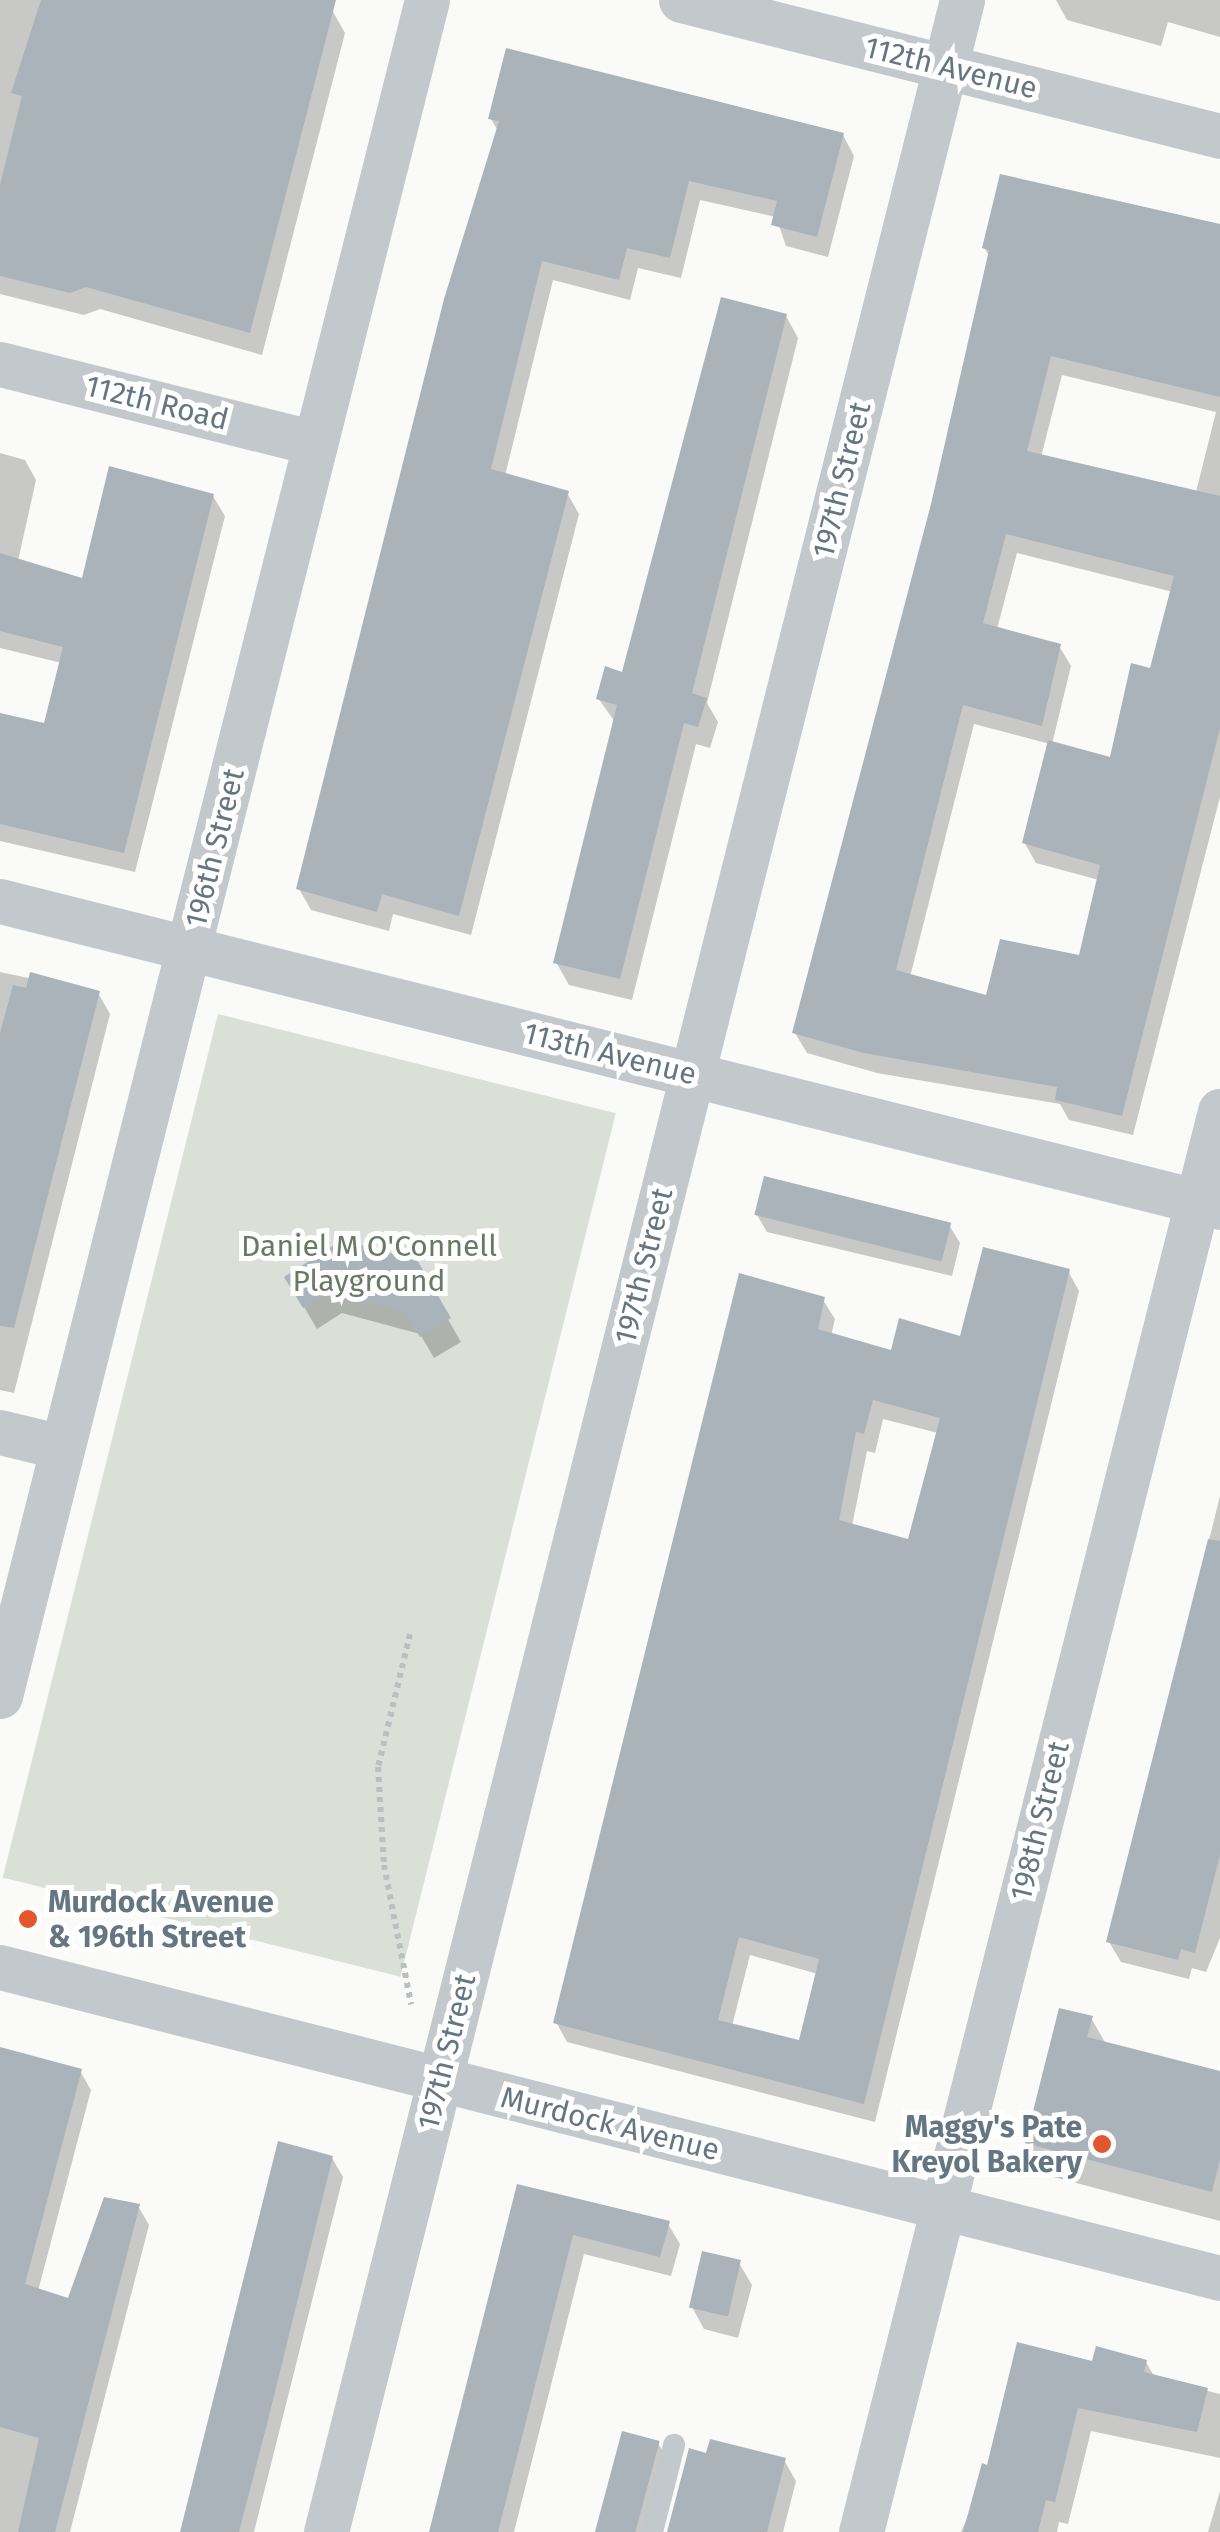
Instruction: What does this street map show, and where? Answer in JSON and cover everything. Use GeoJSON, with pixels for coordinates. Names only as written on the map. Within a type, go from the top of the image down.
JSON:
{"type":"FeatureCollection","features":[{"type":"Feature","properties":{"kind":"street","name":"196th Street"},"geometry":{"type":"LineString","coordinates":[[0,1696],[427,0]]}},
{"type":"Feature","properties":{"kind":"street","name":"112th Avenue"},"geometry":{"type":"LineString","coordinates":[[681,0],[1220,136]]}},
{"type":"Feature","properties":{"kind":"street","name":"197th Street"},"geometry":{"type":"LineString","coordinates":[[326,2532],[962,0]]}},
{"type":"Feature","properties":{"kind":"street","name":"112th Road"},"geometry":{"type":"LineString","coordinates":[[0,364],[315,443]]}},
{"type":"Feature","properties":{"kind":"street","name":"113th Avenue"},"geometry":{"type":"LineString","coordinates":[[0,901],[1208,1204]]}},
{"type":"Feature","properties":{"kind":"street","name":"198th Street"},"geometry":{"type":"LineString","coordinates":[[861,2532],[942,2209],[1208,1204],[1220,1111]]}},
{"type":"Feature","properties":{"kind":"street"},"geometry":{"type":"LineString","coordinates":[[0,1432],[62,1447]]}},
{"type":"Feature","properties":{"kind":"street","name":"Murdock Avenue"},"geometry":{"type":"LineString","coordinates":[[0,1967],[1220,2278]]}},
{"type":"Feature","properties":{"kind":"lane"},"geometry":{"type":"LineString","coordinates":[[652,2532],[674,2445]]}},
{"type":"Feature","properties":{"kind":"path"},"geometry":{"type":"LineString","coordinates":[[410,1634],[378,1766],[384,1865],[412,2010]]}},
{"type":"Feature","properties":{"kind":"green space","name":"Daniel M O'Connell Playground"},"geometry":{"type":"Polygon","coordinates":[[[218,1014],[616,1113],[401,1977],[3,1878],[218,1014]]]}},
{"type":"Feature","properties":{"kind":"building"},"geometry":{"type":"Polygon","coordinates":[[[41,0],[336,0],[250,333],[86,287],[70,293],[0,276],[0,185],[22,96],[11,93],[41,0]]]}},
{"type":"Feature","properties":{"kind":"building"},"geometry":{"type":"Polygon","coordinates":[[[506,48],[844,133],[817,237],[771,225],[777,201],[689,181],[670,258],[627,248],[619,280],[542,261],[491,469],[569,491],[459,916],[382,894],[377,912],[296,889],[444,299],[499,121],[488,119],[506,48]]]}},
{"type":"Feature","properties":{"kind":"building"},"geometry":{"type":"Polygon","coordinates":[[[1000,174],[1220,224],[1220,397],[1051,356],[1027,451],[1220,496],[1220,728],[1122,1116],[1055,1100],[1057,1087],[864,1053],[792,1033],[931,504],[989,250],[982,248],[1000,174]],[[1006,534],[983,623],[1061,644],[1042,726],[963,705],[896,970],[986,995],[1000,939],[1079,955],[1100,865],[1022,843],[1048,740],[1110,757],[1131,663],[1150,668],[1174,576],[1006,534]]]}},
{"type":"Feature","properties":{"kind":"building"},"geometry":{"type":"Polygon","coordinates":[[[721,297],[787,314],[692,693],[707,698],[698,727],[684,723],[620,979],[553,963],[617,705],[596,699],[605,666],[622,672],[721,297]]]}},
{"type":"Feature","properties":{"kind":"building"},"geometry":{"type":"Polygon","coordinates":[[[109,466],[214,494],[124,853],[0,824],[0,713],[44,723],[63,647],[0,631],[0,553],[82,578],[109,466]]]}},
{"type":"Feature","properties":{"kind":"building"},"geometry":{"type":"Polygon","coordinates":[[[30,972],[100,991],[14,1328],[0,1326],[0,1033],[13,985],[26,988],[30,972]]]}},
{"type":"Feature","properties":{"kind":"building"},"geometry":{"type":"Polygon","coordinates":[[[764,1176],[951,1223],[942,1262],[754,1215],[764,1176]]]}},
{"type":"Feature","properties":{"kind":"building"},"geometry":{"type":"Polygon","coordinates":[[[342,1240],[417,1260],[451,1318],[420,1337],[404,1312],[328,1292],[303,1308],[284,1277],[342,1240]]]}},
{"type":"Feature","properties":{"kind":"building"},"geometry":{"type":"Polygon","coordinates":[[[983,1247],[1070,1269],[864,2104],[553,2023],[739,1273],[825,1297],[818,1329],[891,1350],[899,1318],[960,1336],[983,1247]],[[873,1400],[864,1434],[856,1432],[839,1520],[908,1539],[940,1418],[873,1400]],[[739,1937],[718,2020],[799,2040],[819,1959],[739,1937]]]}},
{"type":"Feature","properties":{"kind":"building"},"geometry":{"type":"Polygon","coordinates":[[[1208,1539],[1220,1541],[1220,1855],[1195,1953],[1181,1949],[1178,1960],[1106,1942],[1208,1539]]]}},
{"type":"Feature","properties":{"kind":"building"},"geometry":{"type":"Polygon","coordinates":[[[1059,2008],[1093,2016],[1087,2037],[1220,2071],[1220,2159],[1212,2192],[1025,2143],[1059,2008]]]}},
{"type":"Feature","properties":{"kind":"building"},"geometry":{"type":"Polygon","coordinates":[[[0,2047],[82,2069],[25,2284],[68,2298],[104,2197],[140,2204],[55,2532],[18,2532],[39,2438],[0,2427],[0,2047]]]}},
{"type":"Feature","properties":{"kind":"building"},"geometry":{"type":"Polygon","coordinates":[[[278,2141],[333,2156],[270,2412],[239,2532],[180,2532],[278,2141]]]}},
{"type":"Feature","properties":{"kind":"building"},"geometry":{"type":"Polygon","coordinates":[[[517,2184],[670,2221],[660,2257],[573,2235],[498,2532],[429,2532],[517,2184]]]}},
{"type":"Feature","properties":{"kind":"building"},"geometry":{"type":"Polygon","coordinates":[[[702,2251],[741,2260],[728,2317],[689,2308],[702,2251]]]}},
{"type":"Feature","properties":{"kind":"building"},"geometry":{"type":"Polygon","coordinates":[[[1017,2342],[1092,2361],[1096,2346],[1147,2360],[1144,2372],[1208,2388],[1197,2432],[1078,2408],[1055,2502],[1046,2500],[1038,2532],[963,2532],[982,2463],[987,2465],[1017,2342]]]}},
{"type":"Feature","properties":{"kind":"building"},"geometry":{"type":"Polygon","coordinates":[[[622,2431],[660,2441],[635,2532],[595,2532],[622,2431]]]}},
{"type":"Feature","properties":{"kind":"building"},"geometry":{"type":"Polygon","coordinates":[[[710,2439],[786,2458],[767,2532],[667,2532],[689,2448],[706,2453],[710,2439]]]}},
{"type":"Feature","properties":{"kind":"place","name":"Murdock Avenue & 196th Street"},"geometry":{"type":"Point","coordinates":[28,1919]}},
{"type":"Feature","properties":{"kind":"place","name":"Maggy's Pate Kreyol Bakery"},"geometry":{"type":"Point","coordinates":[1102,2144]}}]}
